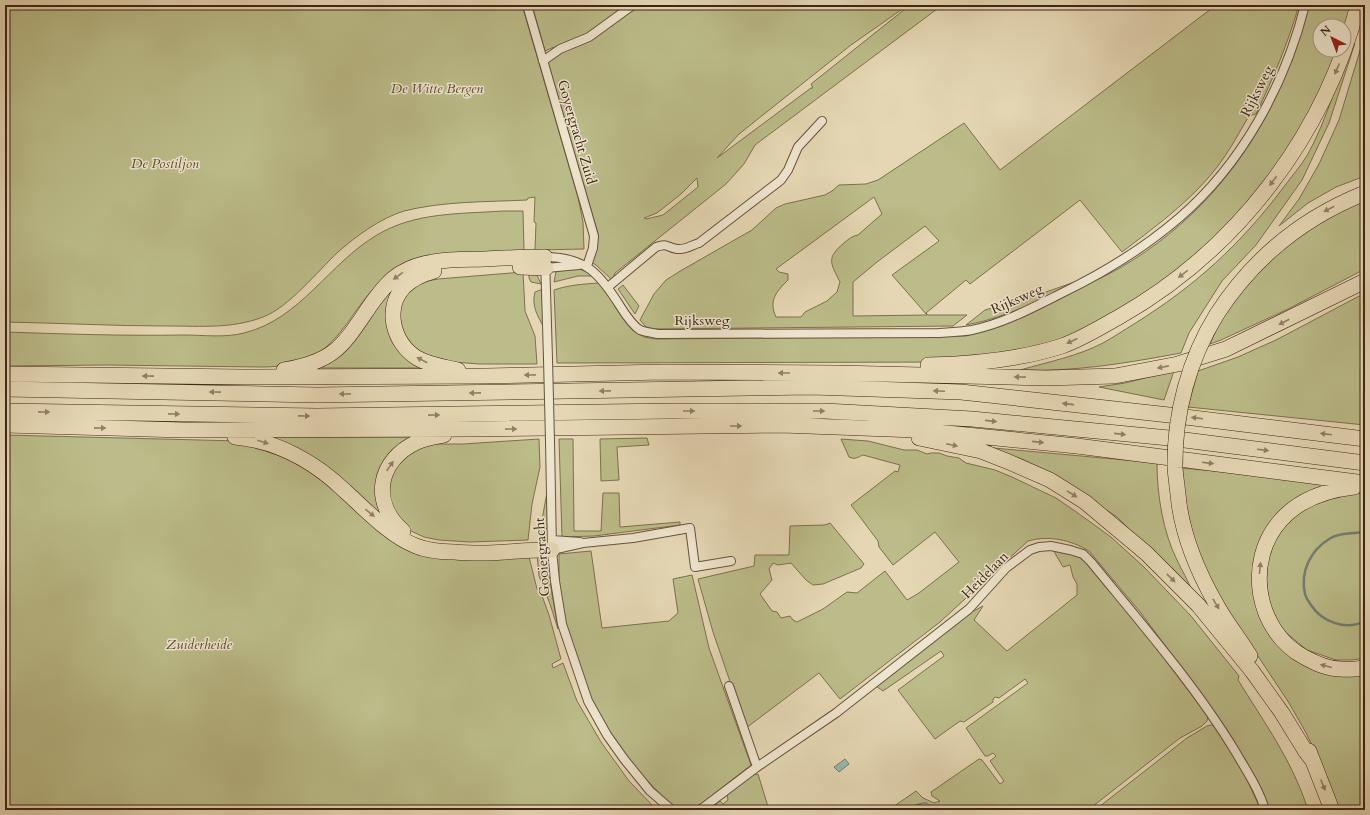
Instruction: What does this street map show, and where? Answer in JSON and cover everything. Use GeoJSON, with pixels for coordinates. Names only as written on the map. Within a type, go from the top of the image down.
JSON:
{"type":"FeatureCollection","features":[{"type":"Feature","properties":{"kind":"highway"},"geometry":{"type":"LineString","coordinates":[[837,373],[899,366],[957,365],[1019,357],[1063,345],[1095,331],[1135,308],[1169,285],[1203,258],[1232,230],[1254,206],[1286,163],[1310,124],[1328,89],[1348,38],[1358,5]]}},
{"type":"Feature","properties":{"kind":"highway"},"geometry":{"type":"LineString","coordinates":[[1332,810],[1313,761],[1292,720],[1215,602],[1198,568],[1184,530],[1179,504],[1175,468],[1176,446],[1182,403],[1198,350],[1218,314],[1241,281],[1270,250],[1297,229],[1324,212],[1365,193]]}},
{"type":"Feature","properties":{"kind":"highway"},"geometry":{"type":"LineString","coordinates":[[243,377],[296,368],[324,359],[335,352],[347,340],[388,283],[402,273],[423,264],[465,259],[546,263]]}},
{"type":"Feature","properties":{"kind":"highway"},"geometry":{"type":"LineString","coordinates":[[486,376],[429,364],[416,357],[407,349],[397,336],[393,324],[393,309],[397,296],[405,286],[417,277],[439,270],[458,268],[526,267],[546,263]]}},
{"type":"Feature","properties":{"kind":"highway"},"geometry":{"type":"LineString","coordinates":[[1318,304],[1365,276]]}},
{"type":"Feature","properties":{"kind":"highway"},"geometry":{"type":"LineString","coordinates":[[5,374],[243,377],[486,376],[663,372],[837,373],[1046,378],[1115,376],[1178,364],[1226,349],[1274,327],[1365,281]]}},
{"type":"Feature","properties":{"kind":"highway"},"geometry":{"type":"LineString","coordinates":[[5,389],[317,395],[812,387],[969,393],[1161,414],[1365,439]]}},
{"type":"Feature","properties":{"kind":"highway"},"geometry":{"type":"LineString","coordinates":[[5,411],[317,416],[673,410],[824,411],[972,419],[1161,438],[1365,463]]}},
{"type":"Feature","properties":{"kind":"highway"},"geometry":{"type":"LineString","coordinates":[[5,426],[183,430],[472,429],[781,425],[873,428],[916,430],[1077,446],[1365,484]]}},
{"type":"Feature","properties":{"kind":"highway"},"geometry":{"type":"LineString","coordinates":[[873,428],[982,452],[1050,480],[1085,502],[1146,553],[1198,605],[1252,672],[1282,713],[1313,761]]}},
{"type":"Feature","properties":{"kind":"highway"},"geometry":{"type":"LineString","coordinates":[[472,429],[418,441],[400,453],[387,468],[384,476],[382,498],[390,518],[406,534],[415,539],[426,542],[450,546],[482,547],[552,545]]}},
{"type":"Feature","properties":{"kind":"highway"},"geometry":{"type":"LineString","coordinates":[[183,430],[200,434],[234,436],[254,440],[280,448],[297,456],[316,466],[330,477],[361,507],[394,534],[408,543],[418,547],[449,552],[483,553],[533,550],[552,545]]}},
{"type":"Feature","properties":{"kind":"highway"},"geometry":{"type":"LineString","coordinates":[[1365,484],[1321,493],[1307,500],[1291,511],[1281,520],[1272,532],[1260,563],[1259,579],[1260,596],[1272,628],[1296,653],[1323,666],[1340,670],[1365,668]]}},
{"type":"Feature","properties":{"kind":"street","name":"Goyergracht Zuid"},"geometry":{"type":"LineString","coordinates":[[527,5],[594,236],[593,248],[585,265]]}},
{"type":"Feature","properties":{"kind":"street"},"geometry":{"type":"LineString","coordinates":[[543,62],[560,49],[589,37],[633,5]]}},
{"type":"Feature","properties":{"kind":"street","name":"Rijksweg"},"geometry":{"type":"LineString","coordinates":[[609,289],[634,324],[641,330],[658,334],[939,333],[970,330],[997,324],[1101,273],[1148,243],[1204,195],[1227,167],[1246,140],[1265,108],[1281,76],[1305,5]]}},
{"type":"Feature","properties":{"kind":"street"},"geometry":{"type":"LineString","coordinates":[[546,263],[569,258],[585,265],[603,281],[609,289],[656,247],[665,244],[678,249],[699,243],[781,180],[788,170],[798,147],[822,121]]}},
{"type":"Feature","properties":{"kind":"street","name":"Gooiergracht"},"geometry":{"type":"LineString","coordinates":[[546,263],[552,545],[555,582],[562,624],[588,701],[607,735],[650,791],[672,810]]}},
{"type":"Feature","properties":{"kind":"street"},"geometry":{"type":"LineString","coordinates":[[552,545],[633,538],[690,528],[695,567],[731,561]]}},
{"type":"Feature","properties":{"kind":"street","name":"Heidelaan"},"geometry":{"type":"LineString","coordinates":[[757,767],[836,713],[969,609],[1006,568],[1030,550],[1039,547],[1051,546],[1083,554],[1138,619],[1214,718],[1245,767],[1262,798],[1265,810]]}},
{"type":"Feature","properties":{"kind":"street"},"geometry":{"type":"LineString","coordinates":[[700,810],[757,767],[729,686]]}},
{"type":"Feature","properties":{"kind":"green space","name":"De Postiljon"},"geometry":{"type":"Polygon","coordinates":[[[5,5],[522,5],[578,197],[583,222],[584,249],[535,250],[535,197],[528,198],[527,200],[466,202],[434,205],[395,214],[369,228],[338,252],[282,306],[263,317],[251,321],[228,325],[204,326],[127,326],[5,322],[5,5]]]}},
{"type":"Feature","properties":{"kind":"green space"},"geometry":{"type":"Polygon","coordinates":[[[532,5],[908,5],[851,45],[739,134],[717,158],[813,88],[811,84],[910,5],[941,6],[755,145],[744,164],[726,184],[615,273],[612,280],[591,262],[596,250],[598,234],[547,60],[557,55],[554,47],[545,51],[532,5]],[[697,178],[681,194],[657,213],[644,218],[646,219],[663,215],[698,187],[697,178]]]}},
{"type":"Feature","properties":{"kind":"green space"},"geometry":{"type":"Polygon","coordinates":[[[1216,5],[1299,5],[1280,61],[1256,114],[1249,116],[1225,156],[1203,184],[1178,208],[1122,252],[1080,200],[970,284],[966,280],[926,313],[928,315],[967,315],[953,326],[654,329],[646,327],[640,320],[654,294],[666,280],[752,230],[776,208],[785,204],[825,195],[839,185],[866,184],[878,180],[964,123],[1000,170],[1216,5]],[[874,197],[776,269],[779,272],[788,274],[788,280],[777,292],[773,301],[776,317],[801,317],[805,312],[827,301],[837,292],[840,282],[832,265],[832,256],[839,247],[852,237],[858,235],[882,214],[874,197]],[[925,226],[853,282],[853,316],[927,315],[892,275],[939,241],[925,226]]]}},
{"type":"Feature","properties":{"kind":"green space"},"geometry":{"type":"Polygon","coordinates":[[[1309,5],[1354,5],[1348,18],[1312,18],[1312,58],[1337,58],[1300,136],[1204,255],[1066,344],[953,362],[557,363],[554,290],[582,284],[599,283],[634,331],[644,337],[656,339],[966,336],[994,328],[1119,268],[1157,243],[1179,225],[1200,206],[1237,163],[1267,114],[1284,78],[1309,5]]]}},
{"type":"Feature","properties":{"kind":"green space"},"geometry":{"type":"Polygon","coordinates":[[[1365,27],[1365,176],[1336,187],[1308,203],[1279,226],[1299,199],[1319,164],[1339,120],[1362,44],[1365,27]]]}},
{"type":"Feature","properties":{"kind":"green space"},"geometry":{"type":"Polygon","coordinates":[[[1352,42],[1355,43],[1352,52],[1352,42]]]}},
{"type":"Feature","properties":{"kind":"green space"},"geometry":{"type":"Polygon","coordinates":[[[1345,58],[1350,58],[1329,123],[1302,180],[1256,245],[1222,281],[1189,333],[1181,353],[1081,368],[1061,370],[1020,370],[1073,355],[1107,341],[1177,295],[1215,263],[1267,209],[1308,154],[1327,113],[1345,58]]]}},
{"type":"Feature","properties":{"kind":"green space"},"geometry":{"type":"Polygon","coordinates":[[[1365,199],[1365,269],[1288,309],[1210,344],[1223,315],[1261,266],[1330,214],[1365,199]]]}},
{"type":"Feature","properties":{"kind":"green space"},"geometry":{"type":"Polygon","coordinates":[[[523,211],[524,251],[391,273],[367,296],[332,342],[314,356],[301,362],[265,367],[107,365],[5,366],[5,332],[94,335],[214,336],[237,335],[244,333],[264,326],[282,316],[360,247],[392,227],[422,218],[454,214],[523,211]]]}},
{"type":"Feature","properties":{"kind":"green space"},"geometry":{"type":"Polygon","coordinates":[[[577,268],[592,276],[578,276],[554,282],[556,272],[562,269],[577,268]]]}},
{"type":"Feature","properties":{"kind":"green space"},"geometry":{"type":"Polygon","coordinates":[[[529,270],[537,275],[541,284],[531,282],[529,278],[529,270]]]}},
{"type":"Feature","properties":{"kind":"green space"},"geometry":{"type":"Polygon","coordinates":[[[523,272],[525,311],[535,336],[537,364],[479,364],[453,362],[425,355],[404,339],[397,312],[402,296],[416,285],[438,279],[523,272]]]}},
{"type":"Feature","properties":{"kind":"green space"},"geometry":{"type":"Polygon","coordinates":[[[402,276],[386,311],[427,368],[313,368],[370,314],[402,276]]]}},
{"type":"Feature","properties":{"kind":"green space"},"geometry":{"type":"Polygon","coordinates":[[[1089,277],[1014,311],[998,317],[966,325],[985,310],[1046,292],[1089,277]]]}},
{"type":"Feature","properties":{"kind":"green space"},"geometry":{"type":"Polygon","coordinates":[[[623,285],[639,306],[635,314],[618,289],[623,285]]]}},
{"type":"Feature","properties":{"kind":"green space"},"geometry":{"type":"Polygon","coordinates":[[[543,289],[544,328],[537,315],[534,302],[535,292],[543,289]]]}},
{"type":"Feature","properties":{"kind":"green space"},"geometry":{"type":"Polygon","coordinates":[[[1365,293],[1365,425],[1188,407],[1198,371],[1238,357],[1276,340],[1365,293]]]}},
{"type":"Feature","properties":{"kind":"green space"},"geometry":{"type":"Polygon","coordinates":[[[1174,371],[1164,400],[1099,387],[1125,383],[1174,371]]]}},
{"type":"Feature","properties":{"kind":"green space","name":"Zuiderheide"},"geometry":{"type":"Polygon","coordinates":[[[5,435],[239,441],[270,449],[323,479],[400,543],[529,557],[537,589],[541,593],[549,615],[561,659],[552,664],[553,668],[563,663],[577,701],[601,742],[629,781],[657,810],[5,810],[5,435]]]}},
{"type":"Feature","properties":{"kind":"green space"},"geometry":{"type":"Polygon","coordinates":[[[253,437],[425,437],[386,464],[391,524],[361,500],[253,437]]]}},
{"type":"Feature","properties":{"kind":"green space"},"geometry":{"type":"Polygon","coordinates":[[[647,438],[649,445],[617,447],[619,480],[601,481],[600,439],[647,438]]]}},
{"type":"Feature","properties":{"kind":"green space"},"geometry":{"type":"Polygon","coordinates":[[[539,439],[540,467],[532,504],[528,540],[470,542],[439,540],[424,537],[411,531],[400,522],[389,506],[389,479],[392,471],[408,454],[423,447],[435,444],[463,444],[539,439]]]}},
{"type":"Feature","properties":{"kind":"green space"},"geometry":{"type":"Polygon","coordinates":[[[559,439],[573,439],[574,531],[601,531],[603,493],[619,493],[620,527],[680,522],[680,525],[594,536],[562,537],[559,439]]]}},
{"type":"Feature","properties":{"kind":"green space"},"geometry":{"type":"Polygon","coordinates":[[[841,439],[868,441],[904,450],[917,450],[927,454],[939,453],[959,458],[966,463],[995,470],[1056,498],[1111,537],[1144,567],[1191,616],[1239,676],[1238,680],[1268,727],[1286,759],[1302,792],[1308,810],[1268,810],[1201,694],[1141,613],[1089,551],[1067,541],[1044,538],[1028,541],[940,622],[840,699],[819,673],[746,728],[713,632],[698,579],[754,566],[755,555],[789,555],[790,526],[825,525],[830,523],[864,564],[861,568],[823,584],[813,585],[806,580],[791,563],[778,565],[773,563],[769,569],[772,580],[760,594],[772,611],[777,612],[781,618],[790,616],[797,622],[823,609],[847,592],[857,593],[885,571],[907,600],[919,593],[959,562],[935,532],[893,565],[879,547],[878,541],[851,505],[895,471],[898,472],[900,465],[863,455],[851,458],[849,457],[841,439]]]}},
{"type":"Feature","properties":{"kind":"green space"},"geometry":{"type":"Polygon","coordinates":[[[994,448],[1157,463],[1158,488],[1168,538],[1192,591],[1117,517],[1054,475],[994,448]]]}},
{"type":"Feature","properties":{"kind":"green space"},"geometry":{"type":"Polygon","coordinates":[[[1181,468],[1272,476],[1338,485],[1325,489],[1260,547],[1275,642],[1365,673],[1365,810],[1338,810],[1317,755],[1305,731],[1289,703],[1217,594],[1187,526],[1181,468]]]}},
{"type":"Feature","properties":{"kind":"green space"},"geometry":{"type":"Polygon","coordinates":[[[548,487],[549,526],[539,536],[548,487]]]}},
{"type":"Feature","properties":{"kind":"green space"},"geometry":{"type":"Polygon","coordinates":[[[1344,493],[1365,494],[1365,658],[1336,660],[1307,650],[1285,632],[1270,611],[1265,570],[1277,533],[1301,510],[1344,493]]]}},
{"type":"Feature","properties":{"kind":"green space"},"geometry":{"type":"Polygon","coordinates":[[[1052,548],[1073,554],[1083,559],[1149,639],[1208,716],[1207,721],[1202,726],[1180,738],[1088,810],[934,810],[927,803],[918,804],[900,810],[890,809],[916,791],[923,798],[934,803],[940,801],[932,796],[931,792],[979,759],[982,760],[1000,784],[1004,781],[990,761],[996,756],[993,753],[985,756],[966,728],[1028,683],[1025,679],[999,698],[995,697],[993,702],[964,722],[960,721],[935,739],[898,690],[944,656],[941,651],[883,691],[876,686],[968,614],[983,606],[974,620],[1007,651],[1077,595],[1077,584],[1073,577],[1070,565],[1063,567],[1052,548]]]}},
{"type":"Feature","properties":{"kind":"green space"},"geometry":{"type":"Polygon","coordinates":[[[591,551],[602,628],[669,621],[678,613],[673,579],[692,575],[709,648],[751,765],[701,804],[686,810],[678,810],[671,805],[637,770],[605,729],[577,668],[563,613],[559,581],[559,554],[591,551]]]}},
{"type":"Feature","properties":{"kind":"green space"},"geometry":{"type":"Polygon","coordinates":[[[537,554],[545,557],[548,561],[558,629],[539,576],[537,554]]]}},
{"type":"Feature","properties":{"kind":"green space"},"geometry":{"type":"Polygon","coordinates":[[[1211,725],[1214,725],[1242,769],[1261,810],[1095,810],[1187,738],[1211,725]]]}},
{"type":"Feature","properties":{"kind":"green space"},"geometry":{"type":"Polygon","coordinates":[[[755,772],[756,775],[758,774],[769,810],[714,810],[716,804],[720,801],[723,804],[728,800],[727,795],[755,772]]]}},
{"type":"Feature","properties":{"kind":"water"},"geometry":{"type":"Polygon","coordinates":[[[845,759],[849,764],[839,772],[834,767],[845,759]]]}},
{"type":"Feature","properties":{"kind":"water"},"geometry":{"type":"Polygon","coordinates":[[[923,803],[927,803],[934,810],[907,810],[923,803]]]}},
{"type":"Feature","properties":{"kind":"waterway"},"geometry":{"type":"LineString","coordinates":[[1365,532],[1337,536],[1322,544],[1308,563],[1304,578],[1305,595],[1311,605],[1321,616],[1342,625],[1358,624],[1365,621]]}},
{"type":"Feature","properties":{"kind":"park label","name":"De Witte Bergen"},"geometry":{"type":"Point","coordinates":[437,88]}}]}
